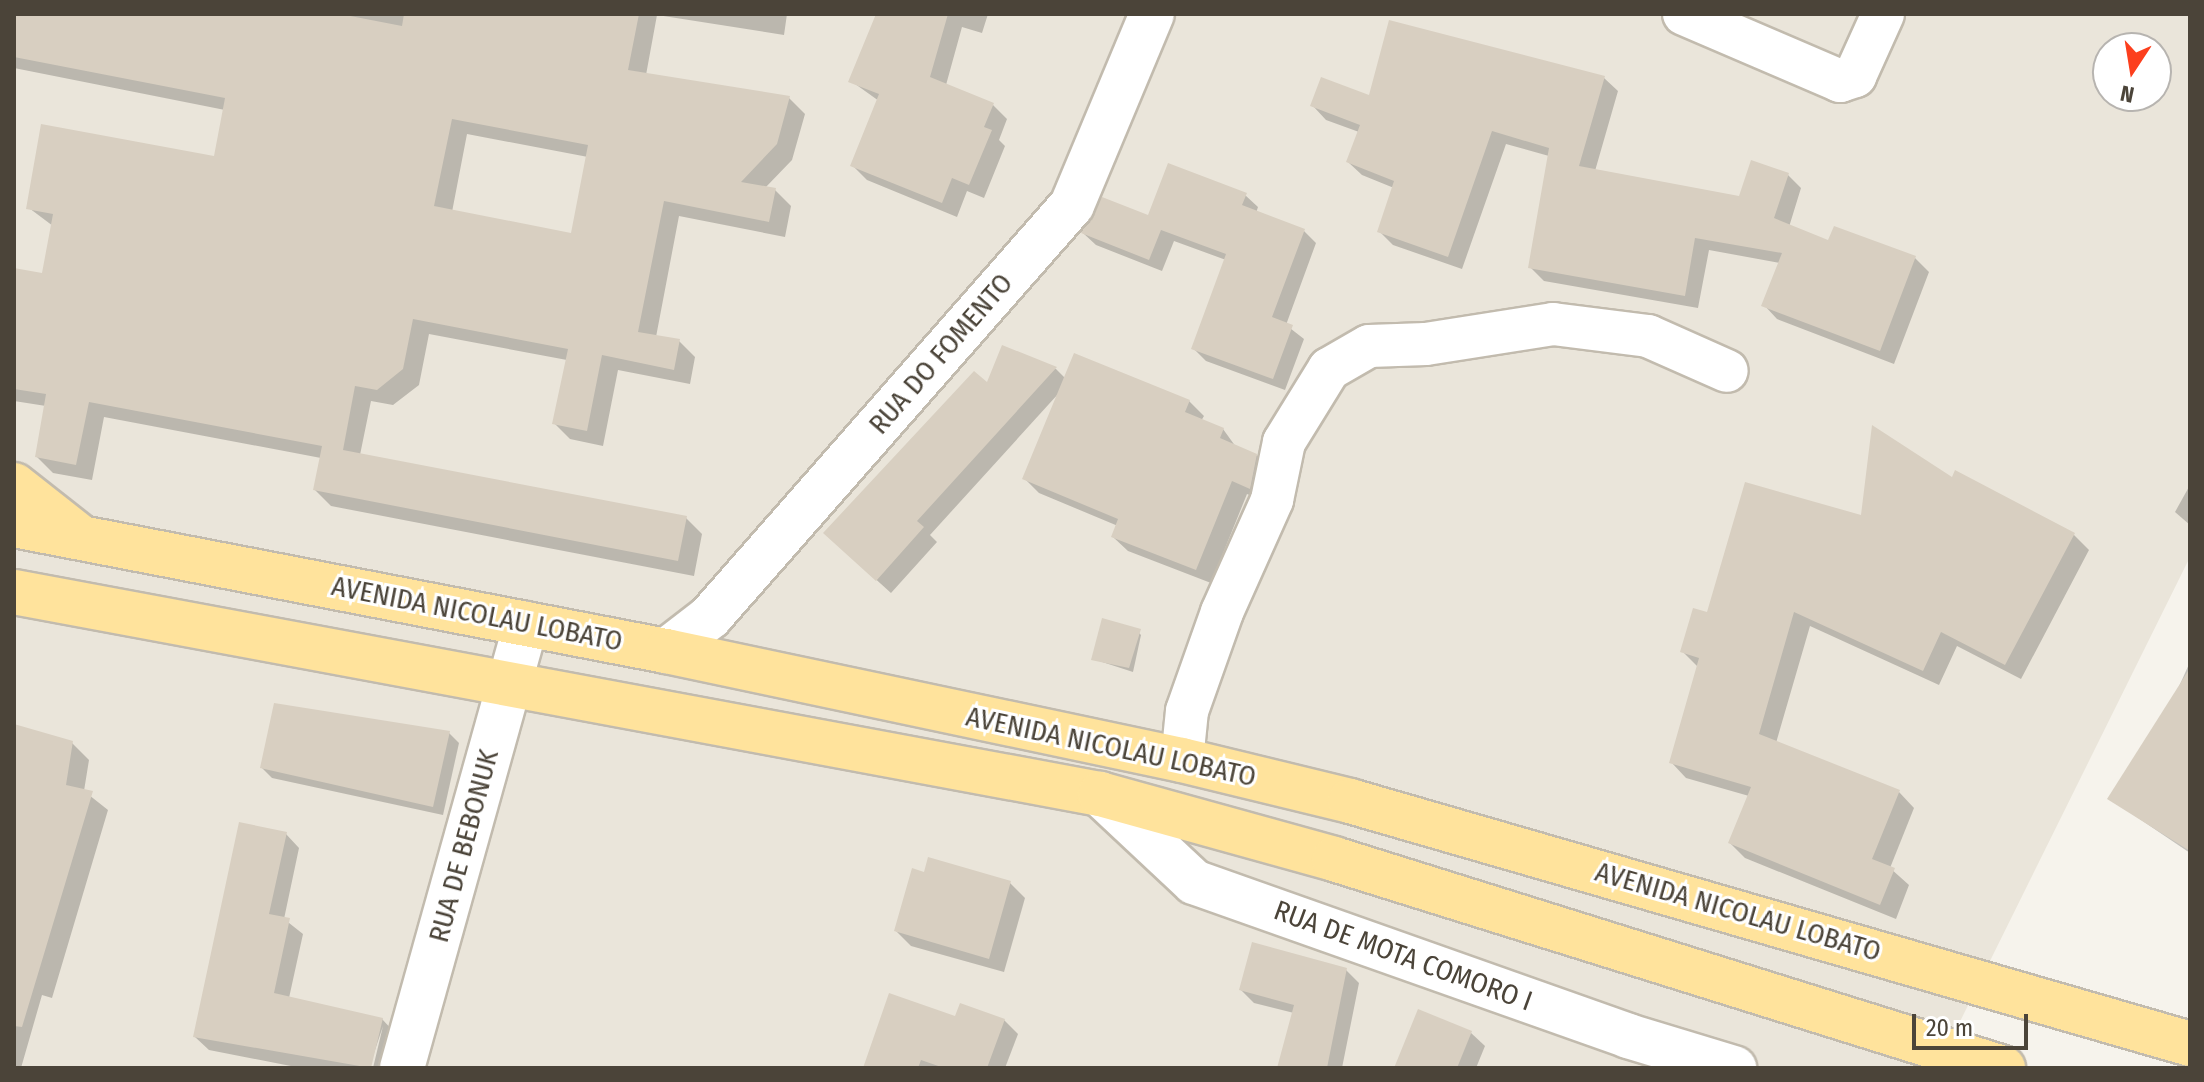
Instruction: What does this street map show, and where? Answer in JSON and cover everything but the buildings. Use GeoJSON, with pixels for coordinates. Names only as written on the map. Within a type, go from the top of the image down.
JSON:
{"type":"FeatureCollection","features":[{"type":"Feature","properties":{"kind":"main road"},"geometry":{"type":"LineString","coordinates":[[14,485],[81,538]]}},
{"type":"Feature","properties":{"kind":"main road","name":"AVENIDA NICOLAU LOBATO"},"geometry":{"type":"LineString","coordinates":[[14,525],[666,651],[1182,760],[1350,801],[2190,1044]]}},
{"type":"Feature","properties":{"kind":"main road","name":"AVENIDA NICOLAU LOBATO"},"geometry":{"type":"LineString","coordinates":[[14,592],[1100,794],[1334,859],[2003,1068]]}},
{"type":"Feature","properties":{"kind":"street","name":"RUA DO FOMENTO"},"geometry":{"type":"LineString","coordinates":[[666,651],[710,617],[1072,205],[1152,14]]}},
{"type":"Feature","properties":{"kind":"street"},"geometry":{"type":"LineString","coordinates":[[1684,14],[1840,81],[1855,76],[1883,14]]}},
{"type":"Feature","properties":{"kind":"street"},"geometry":{"type":"LineString","coordinates":[[1182,760],[1187,711],[1222,612],[1272,500],[1284,442],[1329,369],[1369,346],[1426,344],[1553,324],[1648,336],[1727,371]]}},
{"type":"Feature","properties":{"kind":"street","name":"RUA DE BEBONUK"},"geometry":{"type":"LineString","coordinates":[[402,1068],[526,624]]}},
{"type":"Feature","properties":{"kind":"street","name":"RUA DE MOTA COMORO I"},"geometry":{"type":"LineString","coordinates":[[1100,794],[1194,882],[1734,1068]]}},
{"type":"Feature","properties":{"kind":"shaded area"},"geometry":{"type":"Polygon","coordinates":[[[14,14],[2190,14],[2190,557],[1937,1068],[14,1068],[14,14]]]}}]}
